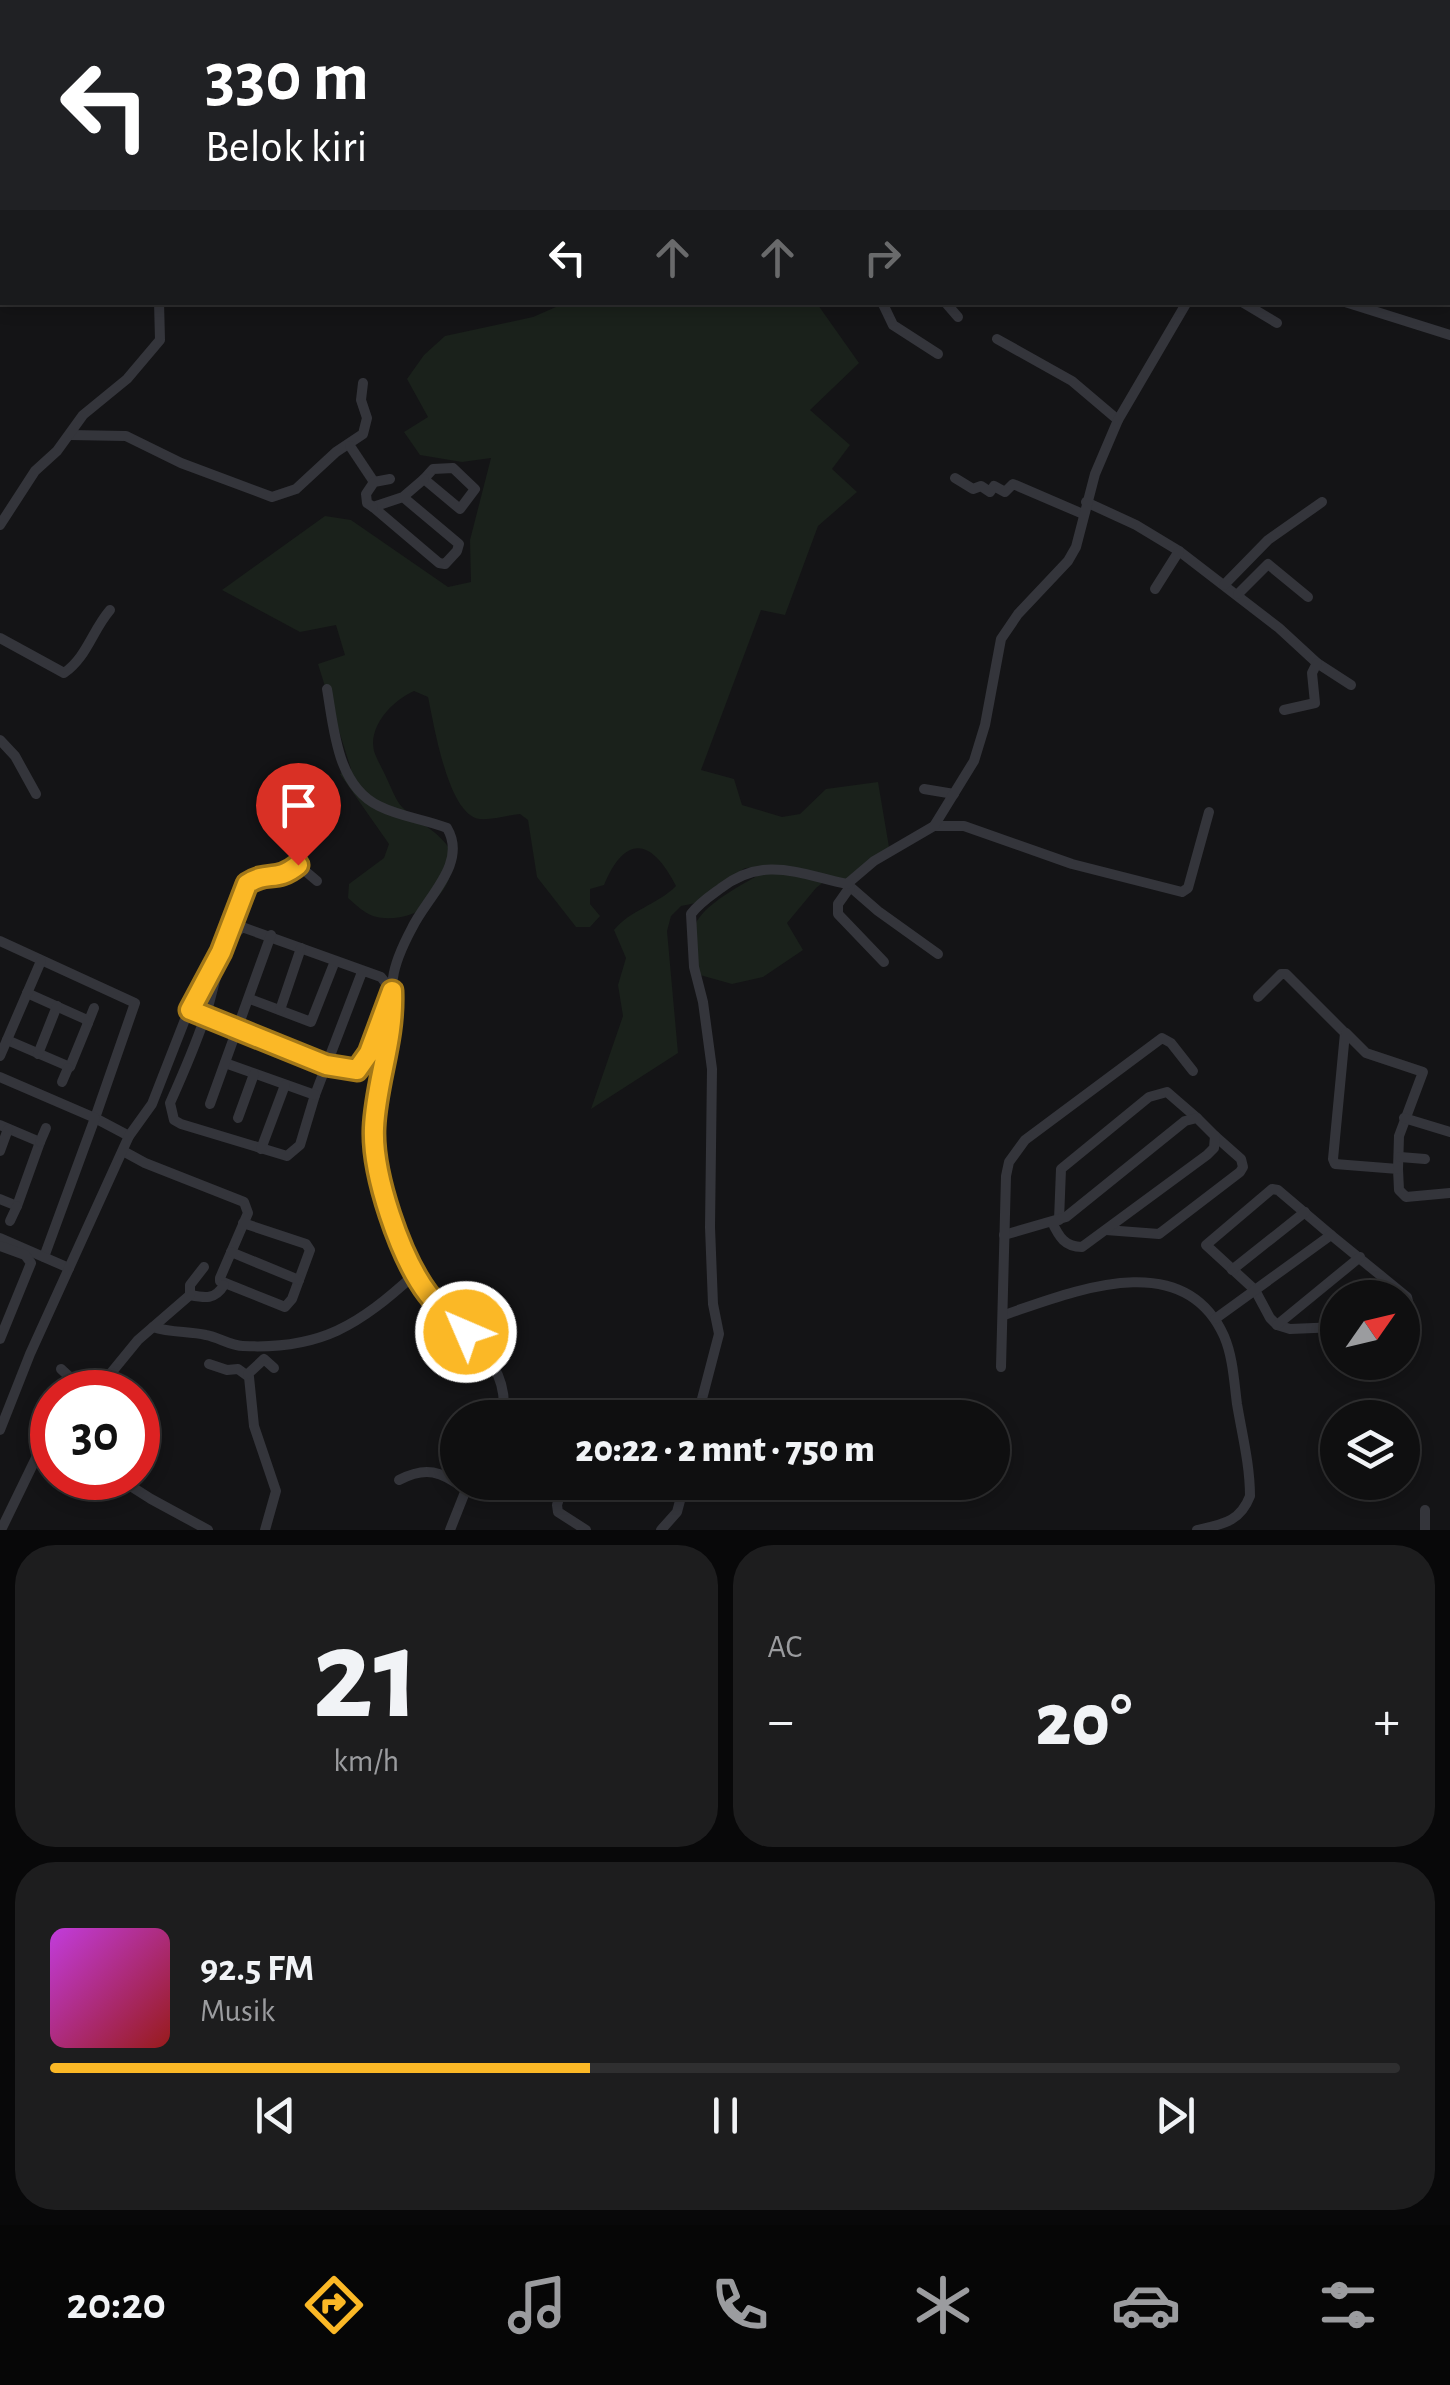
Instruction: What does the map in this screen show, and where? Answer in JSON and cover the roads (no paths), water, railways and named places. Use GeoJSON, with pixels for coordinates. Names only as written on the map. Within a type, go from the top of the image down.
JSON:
{"type":"FeatureCollection","features":[{"type":"Feature","properties":{"kind":"street"},"geometry":{"type":"LineString","coordinates":[[0,525],[35,471],[83,414],[128,379],[160,340],[159,305]]}},
{"type":"Feature","properties":{"kind":"street"},"geometry":{"type":"LineString","coordinates":[[883,305],[893,325],[938,354]]}},
{"type":"Feature","properties":{"kind":"street"},"geometry":{"type":"LineString","coordinates":[[948,305],[958,317]]}},
{"type":"Feature","properties":{"kind":"street"},"geometry":{"type":"LineString","coordinates":[[884,962],[838,914],[838,904],[848,886],[874,860],[934,826],[974,761],[1001,639],[1076,547],[1084,508],[1118,420],[1185,305]]}},
{"type":"Feature","properties":{"kind":"street"},"geometry":{"type":"LineString","coordinates":[[1247,305],[1277,323]]}},
{"type":"Feature","properties":{"kind":"street"},"geometry":{"type":"LineString","coordinates":[[1355,305],[1450,335]]}},
{"type":"Feature","properties":{"kind":"street"},"geometry":{"type":"LineString","coordinates":[[996,339],[1072,382],[1118,420]]}},
{"type":"Feature","properties":{"kind":"street"},"geometry":{"type":"LineString","coordinates":[[70,434],[126,436],[181,463],[272,498],[296,489],[336,452],[363,434],[367,418],[361,400],[364,383]]}},
{"type":"Feature","properties":{"kind":"street"},"geometry":{"type":"LineString","coordinates":[[350,446],[374,482]]}},
{"type":"Feature","properties":{"kind":"street"},"geometry":{"type":"LineString","coordinates":[[372,507],[403,496],[433,469],[453,468],[474,486],[474,492],[458,509],[424,479]]}},
{"type":"Feature","properties":{"kind":"street"},"geometry":{"type":"LineString","coordinates":[[955,478],[973,489],[981,486],[990,492],[994,486],[1005,492],[1014,484],[1124,519],[1238,594],[1316,663],[1351,684]]}},
{"type":"Feature","properties":{"kind":"street"},"geometry":{"type":"LineString","coordinates":[[374,482],[390,479]]}},
{"type":"Feature","properties":{"kind":"street"},"geometry":{"type":"LineString","coordinates":[[374,482],[366,497],[372,507],[445,564],[458,544],[403,496]]}},
{"type":"Feature","properties":{"kind":"street"},"geometry":{"type":"LineString","coordinates":[[1224,584],[1253,553],[1322,502]]}},
{"type":"Feature","properties":{"kind":"street"},"geometry":{"type":"LineString","coordinates":[[1155,589],[1179,552]]}},
{"type":"Feature","properties":{"kind":"street"},"geometry":{"type":"LineString","coordinates":[[1253,553],[1262,566],[1273,568],[1308,597]]}},
{"type":"Feature","properties":{"kind":"street"},"geometry":{"type":"LineString","coordinates":[[1238,594],[1262,566]]}},
{"type":"Feature","properties":{"kind":"street"},"geometry":{"type":"LineString","coordinates":[[0,638],[64,673],[80,660],[98,623],[110,610]]}},
{"type":"Feature","properties":{"kind":"street"},"geometry":{"type":"LineString","coordinates":[[1284,710],[1315,704],[1311,684],[1316,663]]}},
{"type":"Feature","properties":{"kind":"street"},"geometry":{"type":"LineString","coordinates":[[190,1010],[326,1065],[357,1070],[363,1065],[392,991],[396,966],[412,927],[456,851],[447,828],[375,804],[350,778],[338,753],[327,689]]}},
{"type":"Feature","properties":{"kind":"street"},"geometry":{"type":"LineString","coordinates":[[0,740],[15,756],[36,794]]}},
{"type":"Feature","properties":{"kind":"street"},"geometry":{"type":"LineString","coordinates":[[924,788],[954,794]]}},
{"type":"Feature","properties":{"kind":"street"},"geometry":{"type":"LineString","coordinates":[[934,826],[964,826],[1058,859],[1182,892],[1188,888],[1209,812]]}},
{"type":"Feature","properties":{"kind":"street"},"geometry":{"type":"LineString","coordinates":[[272,864],[284,876]]}},
{"type":"Feature","properties":{"kind":"street"},"geometry":{"type":"LineString","coordinates":[[0,1430],[128,1136],[152,1104],[190,1010],[221,952],[244,889],[255,879],[284,876],[299,865],[317,881]]}},
{"type":"Feature","properties":{"kind":"street"},"geometry":{"type":"LineString","coordinates":[[702,1400],[718,1334],[710,1227],[712,1069],[694,966],[691,914],[736,876],[752,870],[792,871],[848,886],[938,954]]}},
{"type":"Feature","properties":{"kind":"street"},"geometry":{"type":"LineString","coordinates":[[362,972],[297,1149],[287,1156],[181,1124],[170,1112],[170,1102],[206,1017],[224,956],[234,934],[242,927],[381,977],[392,991],[394,1021],[374,1128],[384,1193],[415,1274],[428,1294],[492,1360],[502,1400]]}},
{"type":"Feature","properties":{"kind":"street"},"geometry":{"type":"LineString","coordinates":[[210,1104],[271,935]]}},
{"type":"Feature","properties":{"kind":"street"},"geometry":{"type":"LineString","coordinates":[[0,941],[135,1003],[44,1257]]}},
{"type":"Feature","properties":{"kind":"street"},"geometry":{"type":"LineString","coordinates":[[280,1010],[301,948]]}},
{"type":"Feature","properties":{"kind":"street"},"geometry":{"type":"LineString","coordinates":[[0,1056],[40,961]]}},
{"type":"Feature","properties":{"kind":"street"},"geometry":{"type":"LineString","coordinates":[[250,999],[311,1022],[334,961]]}},
{"type":"Feature","properties":{"kind":"street"},"geometry":{"type":"LineString","coordinates":[[1258,998],[1281,974],[1286,974],[1366,1053],[1423,1072],[1399,1136],[1398,1190],[1406,1197],[1450,1192]]}},
{"type":"Feature","properties":{"kind":"street"},"geometry":{"type":"LineString","coordinates":[[27,993],[88,1023]]}},
{"type":"Feature","properties":{"kind":"street"},"geometry":{"type":"LineString","coordinates":[[38,1054],[56,1006]]}},
{"type":"Feature","properties":{"kind":"street"},"geometry":{"type":"LineString","coordinates":[[62,1082],[94,1008]]}},
{"type":"Feature","properties":{"kind":"street"},"geometry":{"type":"LineString","coordinates":[[1345,1032],[1333,1159],[1338,1166],[1425,1159]]}},
{"type":"Feature","properties":{"kind":"street"},"geometry":{"type":"LineString","coordinates":[[1001,1368],[1008,1162],[1025,1140],[1162,1038],[1172,1043],[1193,1071]]}},
{"type":"Feature","properties":{"kind":"street"},"geometry":{"type":"LineString","coordinates":[[7,1040],[68,1068]]}},
{"type":"Feature","properties":{"kind":"street"},"geometry":{"type":"LineString","coordinates":[[226,1064],[315,1095]]}},
{"type":"Feature","properties":{"kind":"street"},"geometry":{"type":"LineString","coordinates":[[238,1118],[254,1074]]}},
{"type":"Feature","properties":{"kind":"street"},"geometry":{"type":"LineString","coordinates":[[0,1078],[128,1136]]}},
{"type":"Feature","properties":{"kind":"street"},"geometry":{"type":"LineString","coordinates":[[260,1148],[285,1085]]}},
{"type":"Feature","properties":{"kind":"street"},"geometry":{"type":"LineString","coordinates":[[1105,1230],[1160,1234],[1240,1172],[1244,1167],[1241,1158],[1168,1092],[1150,1097],[1061,1169],[1056,1221],[1063,1242],[1071,1247],[1082,1246],[1207,1155],[1214,1148],[1215,1136]]}},
{"type":"Feature","properties":{"kind":"street"},"geometry":{"type":"LineString","coordinates":[[1004,1235],[1056,1221],[1185,1121],[1196,1118]]}},
{"type":"Feature","properties":{"kind":"street"},"geometry":{"type":"LineString","coordinates":[[1404,1118],[1450,1132]]}},
{"type":"Feature","properties":{"kind":"street"},"geometry":{"type":"LineString","coordinates":[[0,1152],[4,1127],[40,1142]]}},
{"type":"Feature","properties":{"kind":"street"},"geometry":{"type":"LineString","coordinates":[[10,1221],[46,1128]]}},
{"type":"Feature","properties":{"kind":"street"},"geometry":{"type":"LineString","coordinates":[[124,1150],[145,1163],[244,1202],[248,1213],[244,1222],[231,1252],[220,1278],[224,1285],[285,1307],[292,1299],[310,1250],[306,1244],[244,1222]]}},
{"type":"Feature","properties":{"kind":"street"},"geometry":{"type":"LineString","coordinates":[[1320,1328],[1290,1329],[1276,1324],[1254,1290],[1206,1245],[1272,1189],[1388,1280]]}},
{"type":"Feature","properties":{"kind":"street"},"geometry":{"type":"LineString","coordinates":[[0,1199],[16,1206]]}},
{"type":"Feature","properties":{"kind":"street"},"geometry":{"type":"LineString","coordinates":[[1232,1270],[1305,1212]]}},
{"type":"Feature","properties":{"kind":"street"},"geometry":{"type":"LineString","coordinates":[[1215,1319],[1331,1235]]}},
{"type":"Feature","properties":{"kind":"street"},"geometry":{"type":"LineString","coordinates":[[0,1238],[69,1268]]}},
{"type":"Feature","properties":{"kind":"street"},"geometry":{"type":"LineString","coordinates":[[0,1247],[25,1256],[31,1264],[0,1339]]}},
{"type":"Feature","properties":{"kind":"street"},"geometry":{"type":"LineString","coordinates":[[231,1252],[299,1280]]}},
{"type":"Feature","properties":{"kind":"street"},"geometry":{"type":"LineString","coordinates":[[1276,1324],[1360,1256]]}},
{"type":"Feature","properties":{"kind":"street"},"geometry":{"type":"LineString","coordinates":[[190,1295],[190,1285],[204,1267]]}},
{"type":"Feature","properties":{"kind":"street"},"geometry":{"type":"LineString","coordinates":[[153,1327],[204,1334],[241,1346],[313,1342],[349,1325],[415,1274]]}},
{"type":"Feature","properties":{"kind":"street"},"geometry":{"type":"LineString","coordinates":[[1004,1316],[1080,1290],[1142,1281],[1183,1292],[1204,1305],[1226,1340],[1250,1496],[1234,1520],[1197,1530]]}},
{"type":"Feature","properties":{"kind":"street"},"geometry":{"type":"LineString","coordinates":[[113,1370],[190,1295],[214,1296],[224,1285]]}},
{"type":"Feature","properties":{"kind":"street"},"geometry":{"type":"LineString","coordinates":[[248,1374],[264,1359],[274,1368]]}},
{"type":"Feature","properties":{"kind":"street"},"geometry":{"type":"LineString","coordinates":[[208,1364],[248,1374]]}},
{"type":"Feature","properties":{"kind":"street"},"geometry":{"type":"LineString","coordinates":[[248,1374],[254,1426],[276,1491],[265,1530]]}},
{"type":"Feature","properties":{"kind":"street"},"geometry":{"type":"LineString","coordinates":[[400,1480],[416,1471],[440,1474]]}},
{"type":"Feature","properties":{"kind":"street"},"geometry":{"type":"LineString","coordinates":[[1,1530],[30,1479]]}},
{"type":"Feature","properties":{"kind":"street"},"geometry":{"type":"LineString","coordinates":[[151,1500],[208,1530]]}},
{"type":"Feature","properties":{"kind":"street"},"geometry":{"type":"LineString","coordinates":[[450,1530],[462,1500]]}},
{"type":"Feature","properties":{"kind":"street"},"geometry":{"type":"LineString","coordinates":[[558,1500],[558,1512],[586,1530]]}},
{"type":"Feature","properties":{"kind":"street"},"geometry":{"type":"LineString","coordinates":[[661,1530],[677,1512],[680,1500]]}},
{"type":"Feature","properties":{"kind":"street"},"geometry":{"type":"LineString","coordinates":[[1425,1510],[1425,1530]]}}]}
